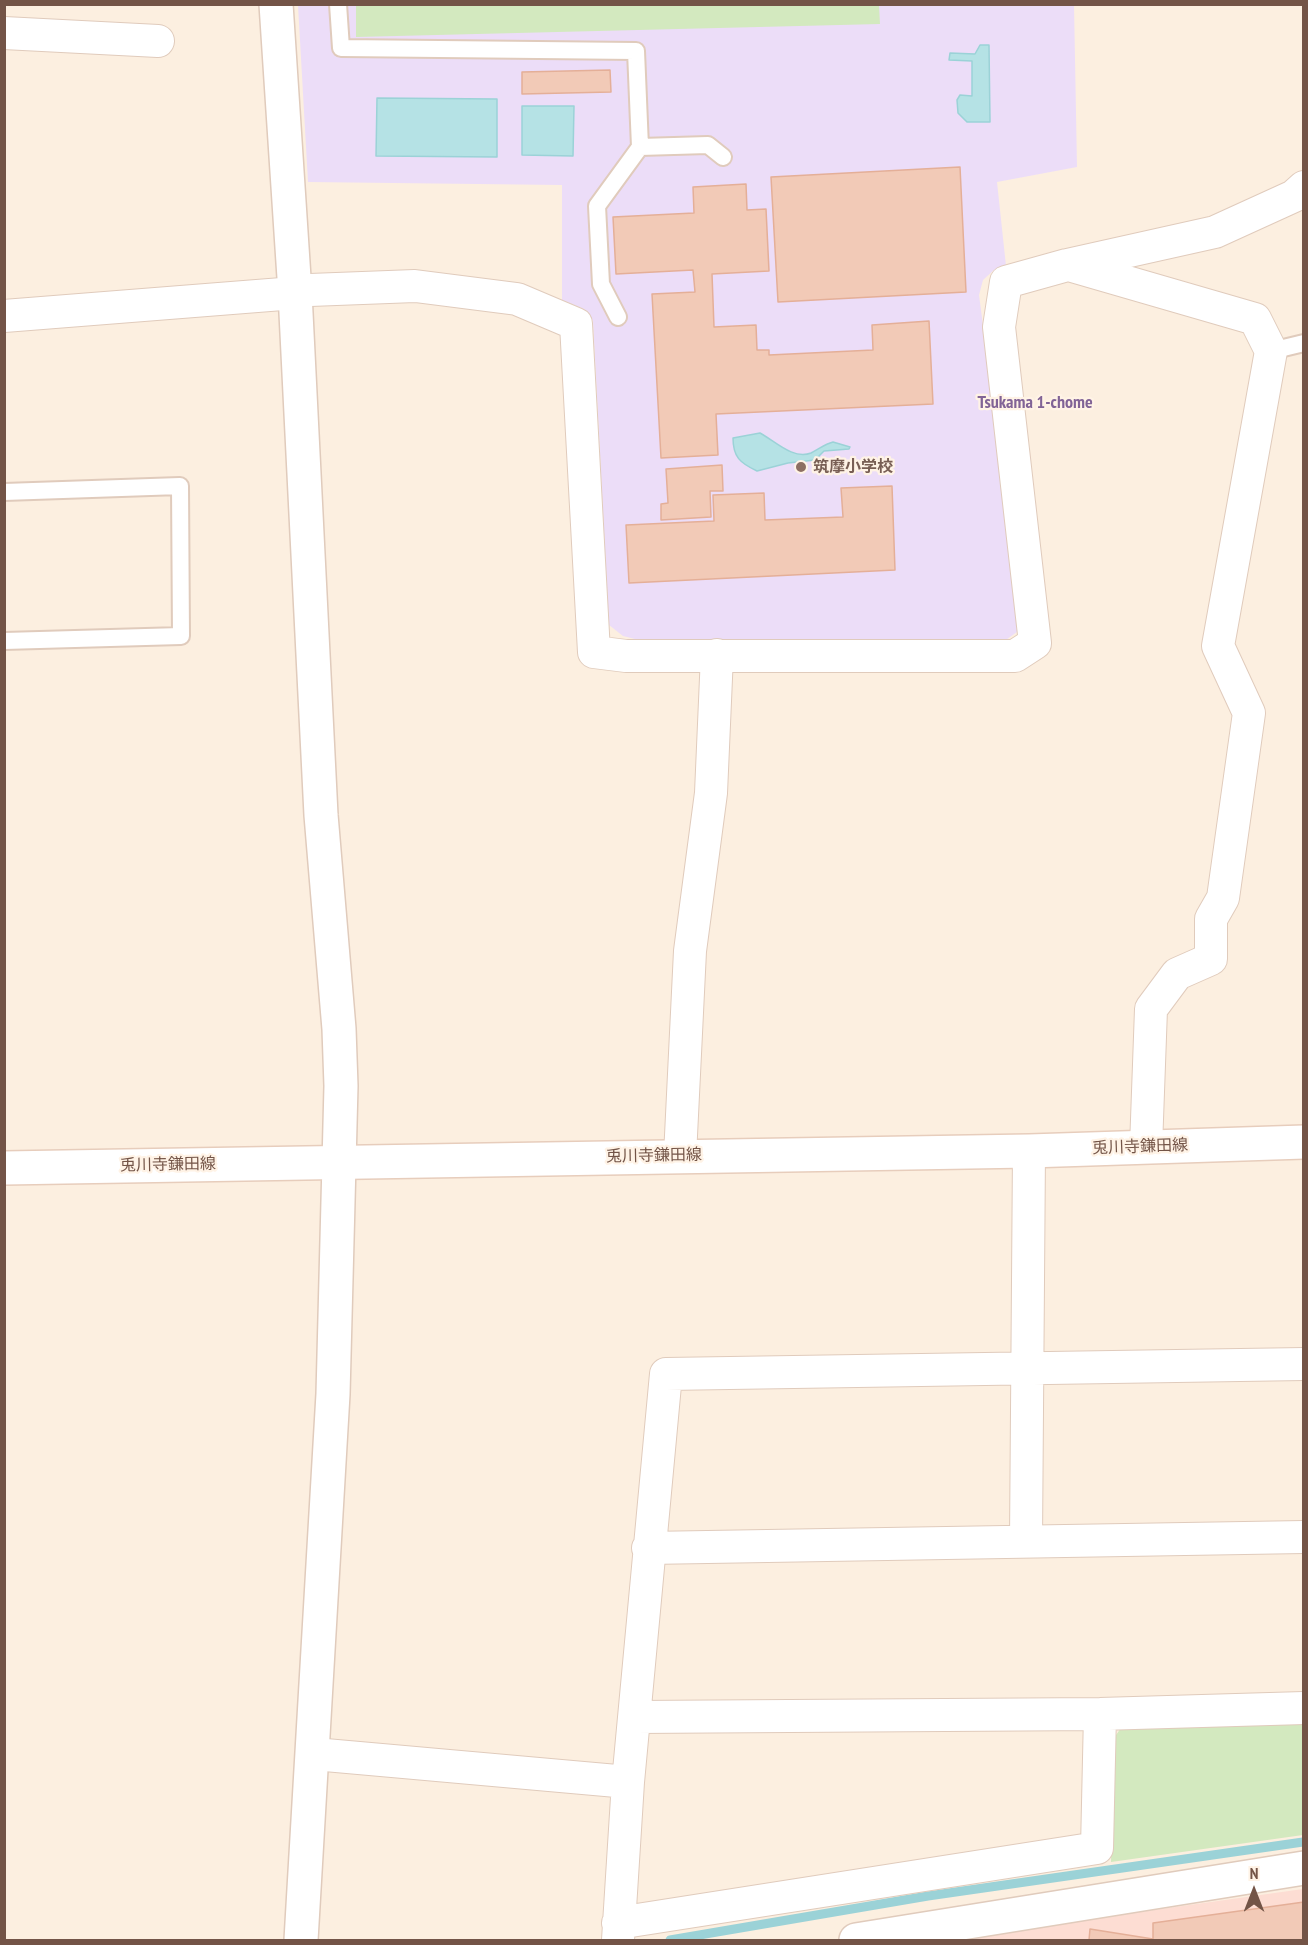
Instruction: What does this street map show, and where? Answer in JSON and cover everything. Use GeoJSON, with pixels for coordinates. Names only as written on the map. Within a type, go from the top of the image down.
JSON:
{"type":"FeatureCollection","features":[{"type":"Feature","properties":{"kind":"street"},"geometry":{"type":"LineString","coordinates":[[276,4],[295,293],[321,815],[339,1029],[340,1163],[333,1394],[302,1941]]}},
{"type":"Feature","properties":{"kind":"street"},"geometry":{"type":"LineString","coordinates":[[4,33],[158,41]]}},
{"type":"Feature","properties":{"kind":"street"},"geometry":{"type":"LineString","coordinates":[[4,316],[310,290],[416,286],[517,299],[576,324],[594,652],[626,656],[1016,656],[1035,643],[999,327],[1006,282],[1068,265],[1215,232],[1294,196],[1304,187]]}},
{"type":"Feature","properties":{"kind":"street"},"geometry":{"type":"LineString","coordinates":[[1068,265],[1255,319],[1271,351],[1218,646],[1249,713],[1223,898],[1211,919],[1211,959],[1177,974],[1151,1009],[1146,1147]]}},
{"type":"Feature","properties":{"kind":"street"},"geometry":{"type":"LineString","coordinates":[[680,1156],[690,951],[711,793],[717,655]]}},
{"type":"Feature","properties":{"kind":"street","name":"兎川寺鎌田線"},"geometry":{"type":"LineString","coordinates":[[4,1167],[1029,1151],[1304,1142]]}},
{"type":"Feature","properties":{"kind":"street"},"geometry":{"type":"LineString","coordinates":[[1026,1540],[1025,1369],[1029,1151]]}},
{"type":"Feature","properties":{"kind":"street"},"geometry":{"type":"LineString","coordinates":[[1100,1714],[1097,1848],[618,1932],[648,1548],[666,1374],[1304,1364]]}},
{"type":"Feature","properties":{"kind":"street"},"geometry":{"type":"LineString","coordinates":[[648,1548],[1304,1537]]}},
{"type":"Feature","properties":{"kind":"street"},"geometry":{"type":"LineString","coordinates":[[635,1717],[1100,1714],[1304,1708]]}},
{"type":"Feature","properties":{"kind":"street"},"geometry":{"type":"LineString","coordinates":[[314,1754],[628,1782]]}},
{"type":"Feature","properties":{"kind":"street"},"geometry":{"type":"LineString","coordinates":[[856,1941],[1304,1868]]}},
{"type":"Feature","properties":{"kind":"lane"},"geometry":{"type":"LineString","coordinates":[[338,4],[341,48],[636,51],[640,147],[597,206],[601,284],[618,317]]}},
{"type":"Feature","properties":{"kind":"lane"},"geometry":{"type":"LineString","coordinates":[[640,147],[708,145],[723,157]]}},
{"type":"Feature","properties":{"kind":"lane"},"geometry":{"type":"LineString","coordinates":[[1271,351],[1304,343]]}},
{"type":"Feature","properties":{"kind":"lane"},"geometry":{"type":"LineString","coordinates":[[4,492],[180,486],[181,625],[181,636],[4,641]]}},
{"type":"Feature","properties":{"kind":"shaded area","name":"筑摩小学校"},"geometry":{"type":"Polygon","coordinates":[[[298,5],[1074,5],[1077,167],[997,182],[1006,266],[994,270],[983,280],[979,295],[1021,615],[1017,632],[1003,642],[643,641],[623,636],[609,625],[593,321],[584,309],[562,300],[562,185],[308,182],[298,5]]]}},
{"type":"Feature","properties":{"kind":"shaded area"},"geometry":{"type":"Polygon","coordinates":[[[1303,1889],[1303,1940],[941,1940],[1303,1889]]]}},
{"type":"Feature","properties":{"kind":"green space"},"geometry":{"type":"Polygon","coordinates":[[[356,5],[879,5],[880,24],[356,37],[356,5]]]}},
{"type":"Feature","properties":{"kind":"green space"},"geometry":{"type":"Polygon","coordinates":[[[1303,1723],[1303,1835],[1111,1862],[1114,1738],[1123,1725],[1303,1723]]]}},
{"type":"Feature","properties":{"kind":"water"},"geometry":{"type":"Polygon","coordinates":[[[980,45],[989,45],[990,122],[967,122],[958,113],[957,100],[960,95],[972,96],[972,61],[949,60],[950,53],[975,54],[980,45]]]}},
{"type":"Feature","properties":{"kind":"water"},"geometry":{"type":"Polygon","coordinates":[[[377,98],[497,99],[497,157],[376,156],[377,98]]]}},
{"type":"Feature","properties":{"kind":"water"},"geometry":{"type":"Polygon","coordinates":[[[522,106],[574,106],[573,156],[522,155],[522,106]]]}},
{"type":"Feature","properties":{"kind":"water"},"geometry":{"type":"Polygon","coordinates":[[[760,433],[784,449],[798,454],[811,453],[833,442],[850,447],[849,449],[824,451],[815,460],[788,463],[757,471],[746,465],[736,455],[733,438],[760,433]]]}},
{"type":"Feature","properties":{"kind":"building"},"geometry":{"type":"Polygon","coordinates":[[[610,70],[611,92],[522,94],[522,72],[610,70]]]}},
{"type":"Feature","properties":{"kind":"building"},"geometry":{"type":"Polygon","coordinates":[[[960,167],[966,292],[778,302],[771,177],[960,167]]]}},
{"type":"Feature","properties":{"kind":"building"},"geometry":{"type":"Polygon","coordinates":[[[746,184],[747,210],[766,209],[769,271],[712,274],[714,327],[756,325],[757,350],[769,350],[769,355],[873,350],[872,325],[929,321],[933,404],[716,414],[718,455],[661,458],[652,294],[695,292],[693,270],[616,274],[613,217],[694,213],[693,187],[746,184]]]}},
{"type":"Feature","properties":{"kind":"building"},"geometry":{"type":"Polygon","coordinates":[[[722,465],[723,491],[710,491],[711,517],[661,520],[661,504],[668,503],[666,469],[722,465]]]}},
{"type":"Feature","properties":{"kind":"building"},"geometry":{"type":"Polygon","coordinates":[[[892,486],[895,570],[629,583],[626,525],[714,521],[713,495],[764,493],[765,520],[843,517],[841,488],[892,486]]]}},
{"type":"Feature","properties":{"kind":"building"},"geometry":{"type":"Polygon","coordinates":[[[1304,1902],[1304,1940],[1089,1940],[1090,1929],[1153,1939],[1153,1923],[1304,1902]]]}},
{"type":"Feature","properties":{"kind":"waterway"},"geometry":{"type":"LineString","coordinates":[[670,1940],[928,1896],[1303,1842]]}},
{"type":"Feature","properties":{"kind":"place","name":"筑摩小学校"},"geometry":{"type":"Point","coordinates":[801,467]}},
{"type":"Feature","properties":{"kind":"district","name":"Tsukama 1-chome"},"geometry":{"type":"Point","coordinates":[1035,403]}}]}
